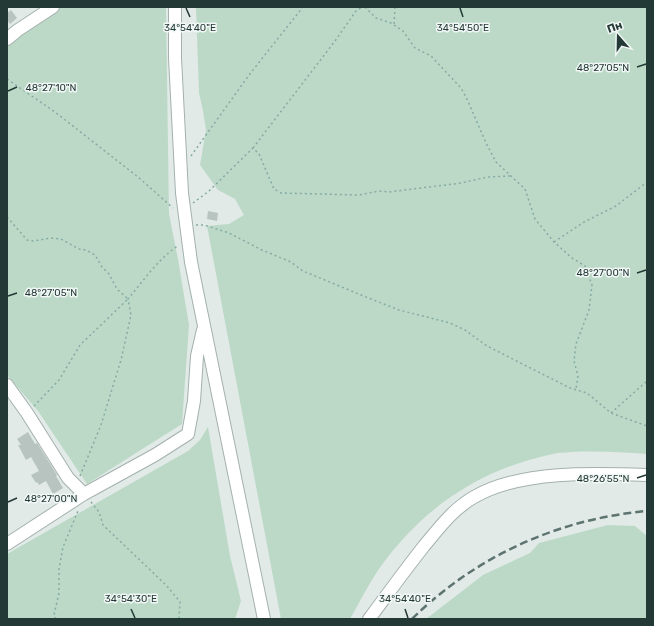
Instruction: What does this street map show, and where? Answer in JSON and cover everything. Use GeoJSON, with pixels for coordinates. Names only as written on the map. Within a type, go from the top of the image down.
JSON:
{"type":"FeatureCollection","features":[{"type":"Feature","properties":{"kind":"street"},"geometry":{"type":"LineString","coordinates":[[7,39],[53,7]]}},
{"type":"Feature","properties":{"kind":"street"},"geometry":{"type":"LineString","coordinates":[[175,7],[175,58],[182,193],[179,209],[186,225],[191,262],[264,619]]}},
{"type":"Feature","properties":{"kind":"street"},"geometry":{"type":"LineString","coordinates":[[7,544],[87,493],[188,434],[194,401],[197,356],[204,325]]}},
{"type":"Feature","properties":{"kind":"street"},"geometry":{"type":"LineString","coordinates":[[7,385],[27,413],[68,478],[87,493]]}},
{"type":"Feature","properties":{"kind":"street"},"geometry":{"type":"LineString","coordinates":[[369,619],[442,524],[457,509],[488,489],[507,483],[556,475],[647,475]]}},
{"type":"Feature","properties":{"kind":"path"},"geometry":{"type":"LineString","coordinates":[[190,158],[249,74],[303,7]]}},
{"type":"Feature","properties":{"kind":"path"},"geometry":{"type":"LineString","coordinates":[[7,79],[55,112],[179,209],[209,191],[253,148],[335,41],[356,11],[362,7]]}},
{"type":"Feature","properties":{"kind":"path"},"geometry":{"type":"LineString","coordinates":[[365,7],[376,18],[394,24],[403,31],[415,48],[431,56],[461,88],[496,162],[525,189],[536,219],[554,242],[572,258],[585,266],[592,285],[589,310],[576,344],[574,361],[578,376],[576,389]]}},
{"type":"Feature","properties":{"kind":"path"},"geometry":{"type":"LineString","coordinates":[[394,24],[395,7]]}},
{"type":"Feature","properties":{"kind":"path"},"geometry":{"type":"LineString","coordinates":[[253,148],[259,154],[274,189],[281,193],[359,195],[379,191],[389,192],[461,183],[488,177],[511,176]]}},
{"type":"Feature","properties":{"kind":"path"},"geometry":{"type":"LineString","coordinates":[[554,242],[584,222],[616,206],[647,182]]}},
{"type":"Feature","properties":{"kind":"path"},"geometry":{"type":"LineString","coordinates":[[7,217],[27,240],[34,241],[51,238],[61,239],[79,249],[86,250],[95,255],[102,267],[109,274],[117,289],[128,299],[131,315],[121,360],[101,425],[79,478]]}},
{"type":"Feature","properties":{"kind":"path"},"geometry":{"type":"LineString","coordinates":[[186,225],[204,225],[229,233],[262,250],[291,262],[303,271],[366,297],[399,310],[450,323],[465,330],[487,346],[570,388],[587,393],[611,413],[647,426]]}},
{"type":"Feature","properties":{"kind":"path"},"geometry":{"type":"LineString","coordinates":[[27,413],[59,380],[80,345],[128,299],[168,252],[188,239]]}},
{"type":"Feature","properties":{"kind":"path"},"geometry":{"type":"LineString","coordinates":[[611,413],[647,381]]}},
{"type":"Feature","properties":{"kind":"path"},"geometry":{"type":"LineString","coordinates":[[56,619],[54,615],[59,593],[59,569],[63,547],[87,493]]}},
{"type":"Feature","properties":{"kind":"path"},"geometry":{"type":"LineString","coordinates":[[87,493],[90,501],[99,512],[104,525],[167,586],[180,602],[179,619]]}},
{"type":"Feature","properties":{"kind":"green space"},"geometry":{"type":"Polygon","coordinates":[[[60,7],[166,7],[169,214],[189,325],[182,424],[87,484],[38,411],[7,375],[7,46],[33,25],[60,7]]]}},
{"type":"Feature","properties":{"kind":"green space"},"geometry":{"type":"Polygon","coordinates":[[[196,7],[647,7],[647,454],[619,452],[558,453],[503,469],[480,479],[438,506],[401,541],[370,582],[350,619],[281,619],[207,226],[229,224],[244,215],[235,199],[218,190],[200,165],[206,130],[199,93],[196,7]]]}},
{"type":"Feature","properties":{"kind":"green space"},"geometry":{"type":"Polygon","coordinates":[[[208,427],[230,556],[241,601],[235,619],[7,619],[7,554],[188,451],[200,440],[208,427]]]}},
{"type":"Feature","properties":{"kind":"green space"},"geometry":{"type":"Polygon","coordinates":[[[608,525],[635,526],[647,536],[647,619],[426,619],[483,575],[530,553],[539,543],[608,525]]]}},
{"type":"Feature","properties":{"kind":"building"},"geometry":{"type":"Polygon","coordinates":[[[11,10],[17,18],[10,24],[7,20],[7,13],[11,10]]]}},
{"type":"Feature","properties":{"kind":"building"},"geometry":{"type":"Polygon","coordinates":[[[208,211],[218,213],[217,221],[207,219],[208,211]]]}},
{"type":"Feature","properties":{"kind":"building"},"geometry":{"type":"Polygon","coordinates":[[[28,432],[35,444],[37,443],[57,475],[56,476],[63,488],[53,494],[46,481],[39,485],[37,482],[36,483],[31,475],[39,471],[31,457],[26,460],[18,445],[21,445],[17,439],[28,432]]]}},
{"type":"Feature","properties":{"kind":"railway"},"geometry":{"type":"LineString","coordinates":[[412,619],[463,577],[491,559],[520,544],[550,532],[582,522],[614,515],[647,511]]}}]}
